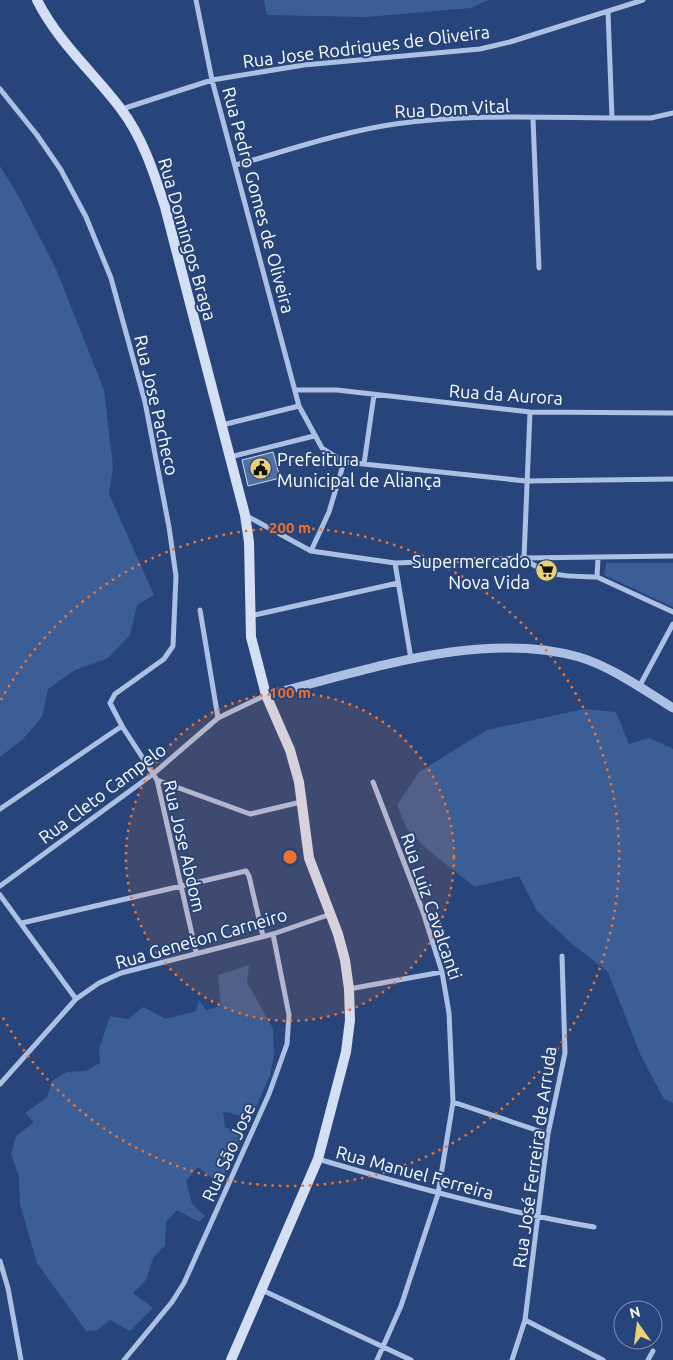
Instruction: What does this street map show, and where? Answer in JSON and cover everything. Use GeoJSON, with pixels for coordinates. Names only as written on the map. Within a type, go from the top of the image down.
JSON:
{"type":"FeatureCollection","features":[{"type":"Feature","properties":{"kind":"main road","name":"Rua Domingos Braga"},"geometry":{"type":"LineString","coordinates":[[37,0],[44,15],[73,55],[121,109],[138,135],[154,173],[245,515],[249,542],[249,616],[251,637],[266,695],[290,750],[299,782],[309,858],[331,914],[345,960],[349,989],[350,1020],[346,1052],[318,1159],[231,1360]]}},
{"type":"Feature","properties":{"kind":"street","name":"Rua Pedro Gomes de Oliveira"},"geometry":{"type":"LineString","coordinates":[[196,0],[212,80],[299,406],[322,448],[344,462]]}},
{"type":"Feature","properties":{"kind":"street","name":"Rua Jose Rodrigues de Oliveira"},"geometry":{"type":"LineString","coordinates":[[121,109],[212,80],[304,64],[480,49],[643,0]]}},
{"type":"Feature","properties":{"kind":"street"},"geometry":{"type":"LineString","coordinates":[[608,12],[612,118]]}},
{"type":"Feature","properties":{"kind":"street","name":"Rua Jose Pacheco"},"geometry":{"type":"LineString","coordinates":[[0,89],[37,135],[61,170],[86,217],[111,278],[145,402],[169,527],[176,576],[173,646],[164,658],[111,699],[112,708],[122,726]]}},
{"type":"Feature","properties":{"kind":"street","name":"Rua Dom Vital"},"geometry":{"type":"LineString","coordinates":[[236,165],[352,132],[396,124],[468,119],[651,118],[673,113]]}},
{"type":"Feature","properties":{"kind":"street"},"geometry":{"type":"LineString","coordinates":[[533,118],[539,268]]}},
{"type":"Feature","properties":{"kind":"street","name":"Rua da Aurora"},"geometry":{"type":"LineString","coordinates":[[296,390],[337,390],[530,412],[673,413]]}},
{"type":"Feature","properties":{"kind":"street"},"geometry":{"type":"LineString","coordinates":[[364,464],[374,395]]}},
{"type":"Feature","properties":{"kind":"street"},"geometry":{"type":"LineString","coordinates":[[222,425],[299,406]]}},
{"type":"Feature","properties":{"kind":"street"},"geometry":{"type":"LineString","coordinates":[[524,558],[530,412]]}},
{"type":"Feature","properties":{"kind":"street"},"geometry":{"type":"LineString","coordinates":[[229,457],[314,436]]}},
{"type":"Feature","properties":{"kind":"street"},"geometry":{"type":"LineString","coordinates":[[311,551],[329,512],[344,462],[526,481],[673,479]]}},
{"type":"Feature","properties":{"kind":"street"},"geometry":{"type":"LineString","coordinates":[[245,515],[311,551],[395,563],[524,558],[673,556]]}},
{"type":"Feature","properties":{"kind":"street"},"geometry":{"type":"LineString","coordinates":[[524,558],[535,567],[554,575],[597,577],[673,612]]}},
{"type":"Feature","properties":{"kind":"street"},"geometry":{"type":"LineString","coordinates":[[597,577],[598,558]]}},
{"type":"Feature","properties":{"kind":"street"},"geometry":{"type":"LineString","coordinates":[[395,563],[411,660]]}},
{"type":"Feature","properties":{"kind":"street"},"geometry":{"type":"LineString","coordinates":[[249,616],[398,583]]}},
{"type":"Feature","properties":{"kind":"street"},"geometry":{"type":"LineString","coordinates":[[200,610],[218,718]]}},
{"type":"Feature","properties":{"kind":"street"},"geometry":{"type":"LineString","coordinates":[[639,686],[673,624]]}},
{"type":"Feature","properties":{"kind":"street"},"geometry":{"type":"LineString","coordinates":[[266,695],[411,660],[464,651],[497,649],[547,650],[581,658],[639,686],[673,708]]}},
{"type":"Feature","properties":{"kind":"street","name":"Rua Cleto Campelo"},"geometry":{"type":"LineString","coordinates":[[0,886],[153,774],[218,718],[266,695]]}},
{"type":"Feature","properties":{"kind":"street"},"geometry":{"type":"LineString","coordinates":[[0,810],[122,726]]}},
{"type":"Feature","properties":{"kind":"street","name":"Rua Jose Abdom"},"geometry":{"type":"LineString","coordinates":[[122,726],[157,780],[196,952]]}},
{"type":"Feature","properties":{"kind":"street"},"geometry":{"type":"LineString","coordinates":[[157,780],[250,814],[301,802]]}},
{"type":"Feature","properties":{"kind":"street","name":"Rua Luiz Cavalcanti"},"geometry":{"type":"LineString","coordinates":[[373,782],[423,912],[442,972],[449,1012],[453,1102],[438,1194],[401,1306],[377,1360]]}},
{"type":"Feature","properties":{"kind":"street"},"geometry":{"type":"LineString","coordinates":[[22,923],[246,871],[249,876],[263,936]]}},
{"type":"Feature","properties":{"kind":"street"},"geometry":{"type":"LineString","coordinates":[[0,895],[76,999]]}},
{"type":"Feature","properties":{"kind":"street","name":"Rua Geneton Carneiro"},"geometry":{"type":"LineString","coordinates":[[0,1084],[76,999],[99,983],[121,973],[196,952],[273,934],[331,914]]}},
{"type":"Feature","properties":{"kind":"street","name":"Rua São Jose"},"geometry":{"type":"LineString","coordinates":[[124,1360],[172,1302],[184,1283],[269,1094],[287,1044],[289,1015],[273,934]]}},
{"type":"Feature","properties":{"kind":"street","name":"Rua José Ferreira de Arruda"},"geometry":{"type":"LineString","coordinates":[[512,1360],[525,1320],[548,1134],[565,1053],[562,956]]}},
{"type":"Feature","properties":{"kind":"street"},"geometry":{"type":"LineString","coordinates":[[349,989],[442,972]]}},
{"type":"Feature","properties":{"kind":"street"},"geometry":{"type":"LineString","coordinates":[[453,1102],[548,1134]]}},
{"type":"Feature","properties":{"kind":"street","name":"Rua Manuel Ferreira"},"geometry":{"type":"LineString","coordinates":[[318,1159],[438,1194],[537,1217],[594,1227]]}},
{"type":"Feature","properties":{"kind":"street"},"geometry":{"type":"LineString","coordinates":[[0,1260],[8,1288],[21,1360]]}},
{"type":"Feature","properties":{"kind":"street"},"geometry":{"type":"LineString","coordinates":[[262,1290],[411,1360]]}},
{"type":"Feature","properties":{"kind":"street"},"geometry":{"type":"LineString","coordinates":[[525,1320],[603,1360]]}},
{"type":"Feature","properties":{"kind":"street"},"geometry":{"type":"LineString","coordinates":[[648,1360],[653,1351]]}},
{"type":"Feature","properties":{"kind":"shaded area"},"geometry":{"type":"Polygon","coordinates":[[[264,0],[488,0],[471,8],[366,17],[267,15],[264,0]]]}},
{"type":"Feature","properties":{"kind":"shaded area"},"geometry":{"type":"Polygon","coordinates":[[[0,166],[19,197],[56,269],[104,390],[113,467],[109,494],[154,595],[137,605],[130,635],[108,658],[75,670],[48,689],[42,717],[23,739],[0,757],[0,166]]]}},
{"type":"Feature","properties":{"kind":"shaded area"},"geometry":{"type":"Polygon","coordinates":[[[606,563],[673,563],[673,607],[604,575],[606,563]]]}},
{"type":"Feature","properties":{"kind":"shaded area"},"geometry":{"type":"Polygon","coordinates":[[[584,709],[616,712],[629,744],[649,738],[673,749],[673,1103],[664,1099],[641,1056],[608,972],[571,943],[537,911],[519,876],[475,887],[429,851],[407,829],[397,805],[419,772],[487,730],[584,709]]]}},
{"type":"Feature","properties":{"kind":"shaded area"},"geometry":{"type":"Polygon","coordinates":[[[249,965],[247,982],[273,1029],[274,1056],[270,1075],[251,1119],[223,1111],[225,1127],[243,1134],[230,1165],[219,1183],[198,1167],[186,1181],[192,1204],[205,1216],[199,1222],[177,1210],[166,1222],[165,1245],[153,1258],[146,1280],[133,1293],[153,1308],[130,1331],[110,1320],[98,1330],[86,1331],[37,1263],[20,1204],[19,1177],[11,1154],[16,1136],[34,1122],[25,1113],[47,1097],[52,1081],[67,1072],[86,1071],[100,1063],[99,1049],[110,1016],[128,1019],[143,1007],[166,1019],[196,1011],[199,1000],[206,1010],[221,1006],[218,975],[249,965]]]}},
{"type":"Feature","properties":{"kind":"building","name":"Prefeitura Municipal de Aliança"},"geometry":{"type":"Polygon","coordinates":[[[273,452],[280,478],[248,486],[242,460],[273,452]]]}},
{"type":"Feature","properties":{"kind":"place","name":"Prefeitura Municipal de Aliança"},"geometry":{"type":"Point","coordinates":[261,469]}},
{"type":"Feature","properties":{"kind":"place","name":"Supermercado Nova Vida"},"geometry":{"type":"Point","coordinates":[546,571]}}]}
